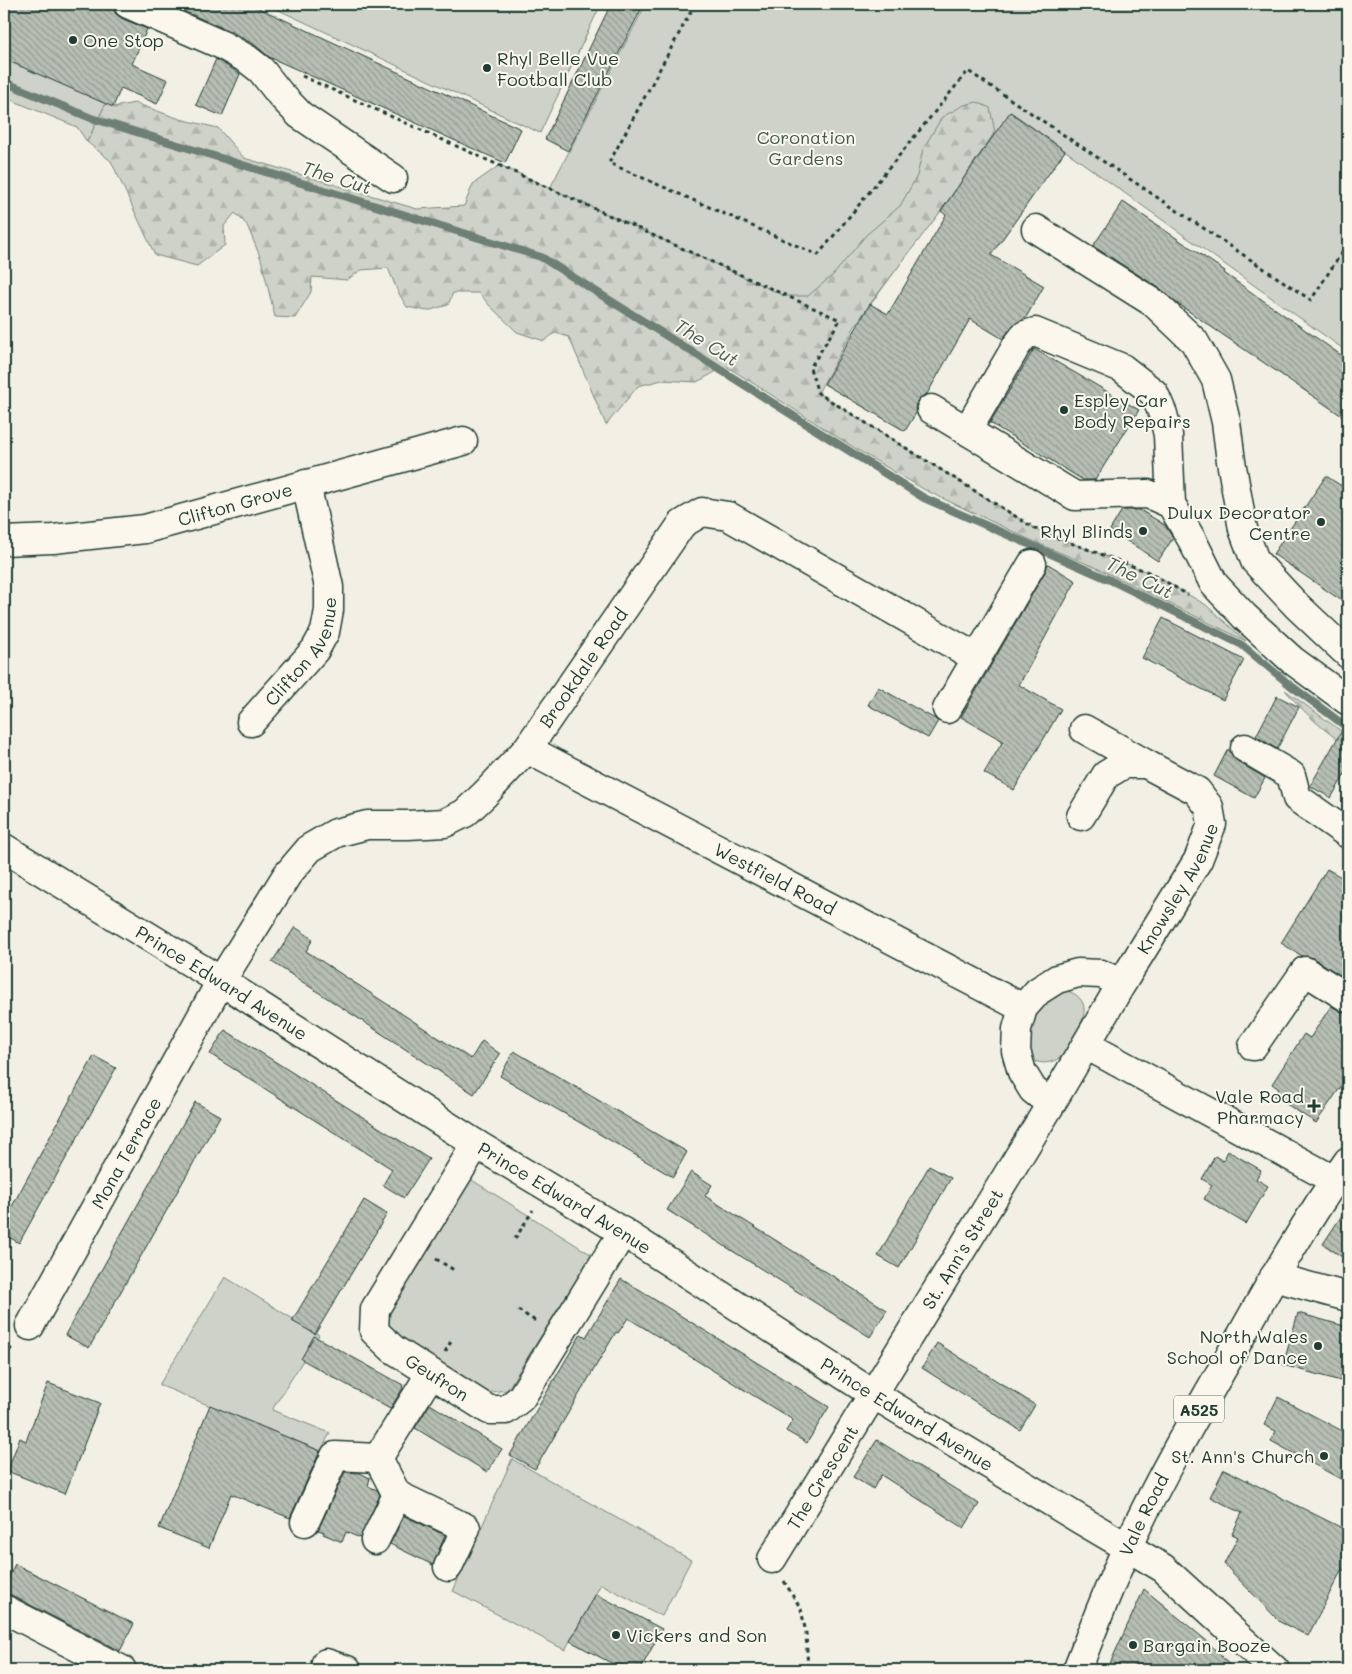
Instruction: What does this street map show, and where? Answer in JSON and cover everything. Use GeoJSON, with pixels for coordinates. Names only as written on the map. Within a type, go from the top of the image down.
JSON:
{"type":"FeatureCollection","features":[{"type":"Feature","properties":{"kind":"street"},"geometry":{"type":"LineString","coordinates":[[128,4],[222,45],[247,59],[261,70],[300,115],[393,178]]}},
{"type":"Feature","properties":{"kind":"street"},"geometry":{"type":"LineString","coordinates":[[1036,229],[1154,303],[1194,341],[1216,380],[1226,422],[1243,529],[1255,561],[1297,606],[1348,653]]}},
{"type":"Feature","properties":{"kind":"street"},"geometry":{"type":"LineString","coordinates":[[967,431],[1024,335],[1035,332],[1122,368],[1154,393],[1163,414],[1168,436],[1171,504],[1214,584],[1245,617],[1292,660],[1348,701]]}},
{"type":"Feature","properties":{"kind":"street"},"geometry":{"type":"LineString","coordinates":[[931,409],[1075,496],[1148,494],[1171,504]]}},
{"type":"Feature","properties":{"kind":"street","name":"Clifton Grove"},"geometry":{"type":"LineString","coordinates":[[4,542],[53,539],[145,529],[463,441]]}},
{"type":"Feature","properties":{"kind":"street","name":"Clifton Avenue"},"geometry":{"type":"LineString","coordinates":[[251,722],[315,650],[325,632],[329,610],[329,587],[306,484]]}},
{"type":"Feature","properties":{"kind":"street","name":"Brookdale Road"},"geometry":{"type":"LineString","coordinates":[[221,981],[287,875],[310,848],[336,833],[367,824],[408,825],[445,823],[465,813],[485,794],[527,749],[682,524],[702,512],[728,516],[977,658]]}},
{"type":"Feature","properties":{"kind":"street"},"geometry":{"type":"LineString","coordinates":[[948,709],[1032,564]]}},
{"type":"Feature","properties":{"kind":"street","name":"Knowsley Avenue"},"geometry":{"type":"LineString","coordinates":[[1084,729],[1197,791],[1208,807],[1212,824],[1198,860],[1122,983]]}},
{"type":"Feature","properties":{"kind":"street"},"geometry":{"type":"LineString","coordinates":[[1245,748],[1291,775],[1297,798],[1348,834]]}},
{"type":"Feature","properties":{"kind":"street","name":"Westfield Road"},"geometry":{"type":"LineString","coordinates":[[527,749],[1023,1008]]}},
{"type":"Feature","properties":{"kind":"street"},"geometry":{"type":"LineString","coordinates":[[1081,816],[1106,775],[1124,764],[1146,764]]}},
{"type":"Feature","properties":{"kind":"street","name":"Prince Edward Avenue"},"geometry":{"type":"LineString","coordinates":[[4,848],[221,981],[476,1144],[623,1232],[873,1394],[1163,1568],[1275,1670]]}},
{"type":"Feature","properties":{"kind":"street"},"geometry":{"type":"LineString","coordinates":[[1253,1046],[1305,971],[1348,998]]}},
{"type":"Feature","properties":{"kind":"street"},"geometry":{"type":"LineString","coordinates":[[1078,973],[1101,974],[1122,983],[1051,1104],[1033,1090],[1022,1072],[1016,1051],[1017,1029],[1023,1008],[1038,991],[1057,979],[1078,973]]}},
{"type":"Feature","properties":{"kind":"street","name":"Mona Terrace"},"geometry":{"type":"LineString","coordinates":[[30,1326],[221,981]]}},
{"type":"Feature","properties":{"kind":"street"},"geometry":{"type":"LineString","coordinates":[[1086,1045],[1343,1171]]}},
{"type":"Feature","properties":{"kind":"street","name":"St. Ann's Street"},"geometry":{"type":"LineString","coordinates":[[873,1394],[1051,1104]]}},
{"type":"Feature","properties":{"kind":"street","name":"Geufron"},"geometry":{"type":"LineString","coordinates":[[476,1144],[375,1309],[374,1330],[393,1349],[489,1410],[506,1410],[521,1398],[623,1232]]}},
{"type":"Feature","properties":{"kind":"street","name":"Vale Road"},"geometry":{"type":"LineString","coordinates":[[1077,1670],[1127,1547],[1183,1438],[1274,1277],[1343,1171]]}},
{"type":"Feature","properties":{"kind":"street"},"geometry":{"type":"LineString","coordinates":[[1274,1277],[1348,1297]]}},
{"type":"Feature","properties":{"kind":"street"},"geometry":{"type":"LineString","coordinates":[[378,1458],[431,1373]]}},
{"type":"Feature","properties":{"kind":"street","name":"The Crescent"},"geometry":{"type":"LineString","coordinates":[[772,1559],[873,1394]]}},
{"type":"Feature","properties":{"kind":"street"},"geometry":{"type":"LineString","coordinates":[[304,1522],[335,1456],[378,1458]]}},
{"type":"Feature","properties":{"kind":"street"},"geometry":{"type":"LineString","coordinates":[[378,1458],[397,1495],[466,1528],[448,1567]]}},
{"type":"Feature","properties":{"kind":"street"},"geometry":{"type":"LineString","coordinates":[[375,1540],[397,1495]]}},
{"type":"Feature","properties":{"kind":"street"},"geometry":{"type":"LineString","coordinates":[[4,1609],[119,1670]]}},
{"type":"Feature","properties":{"kind":"path"},"geometry":{"type":"LineString","coordinates":[[695,4],[609,163],[818,255],[968,71],[1311,300],[1348,243]]}},
{"type":"Feature","properties":{"kind":"path"},"geometry":{"type":"LineString","coordinates":[[297,74],[840,320],[810,368],[818,393],[1039,532],[1151,573],[1190,596]]}},
{"type":"Feature","properties":{"kind":"path"},"geometry":{"type":"LineString","coordinates":[[515,1240],[548,1187]]}},
{"type":"Feature","properties":{"kind":"path"},"geometry":{"type":"LineString","coordinates":[[772,1559],[801,1608],[806,1634],[808,1670]]}},
{"type":"Feature","properties":{"kind":"green space","name":"Rhyl Belle Vue Football Club"},"geometry":{"type":"Polygon","coordinates":[[[266,4],[601,4],[540,133],[266,4]]]}},
{"type":"Feature","properties":{"kind":"green space","name":"Coronation Gardens"},"geometry":{"type":"Polygon","coordinates":[[[646,4],[1348,4],[1348,337],[1342,348],[1011,112],[855,326],[785,296],[550,188],[646,4]]]}},
{"type":"Feature","properties":{"kind":"green space"},"geometry":{"type":"Polygon","coordinates":[[[4,59],[106,103],[87,142],[77,127],[4,97],[4,59]]]}},
{"type":"Feature","properties":{"kind":"green space"},"geometry":{"type":"Polygon","coordinates":[[[977,102],[990,108],[995,132],[941,211],[855,326],[818,393],[1039,531],[1151,573],[1206,605],[1246,641],[1097,568],[1037,543],[925,490],[861,452],[726,366],[697,382],[662,380],[638,386],[606,425],[569,337],[555,333],[544,341],[517,332],[479,293],[453,293],[448,305],[427,311],[407,307],[398,292],[388,268],[361,270],[347,280],[312,277],[311,292],[295,318],[275,317],[261,259],[247,225],[235,213],[224,226],[225,245],[197,266],[155,255],[111,161],[87,142],[106,103],[113,107],[135,103],[180,119],[218,128],[244,158],[417,209],[464,206],[473,184],[500,165],[785,296],[808,296],[834,274],[866,235],[900,206],[917,176],[923,149],[942,117],[964,105],[977,102]]]}},
{"type":"Feature","properties":{"kind":"green space"},"geometry":{"type":"Polygon","coordinates":[[[1285,690],[1348,736],[1348,746],[1314,721],[1285,690]]]}},
{"type":"Feature","properties":{"kind":"green space"},"geometry":{"type":"Polygon","coordinates":[[[1064,990],[1076,995],[1082,1002],[1084,1010],[1083,1019],[1062,1056],[1050,1062],[1042,1063],[1030,1059],[1024,1031],[1042,1000],[1064,990]]]}},
{"type":"Feature","properties":{"kind":"green space"},"geometry":{"type":"Polygon","coordinates":[[[467,1177],[592,1255],[507,1390],[485,1393],[384,1330],[385,1309],[467,1177]]]}},
{"type":"Feature","properties":{"kind":"green space"},"geometry":{"type":"Polygon","coordinates":[[[225,1277],[319,1335],[272,1410],[330,1433],[321,1451],[159,1385],[225,1277]]]}},
{"type":"Feature","properties":{"kind":"green space"},"geometry":{"type":"Polygon","coordinates":[[[512,1459],[691,1560],[662,1616],[601,1584],[565,1650],[453,1591],[512,1459]]]}},
{"type":"Feature","properties":{"kind":"building","name":"One Stop"},"geometry":{"type":"Polygon","coordinates":[[[4,4],[113,4],[115,13],[121,18],[147,29],[132,64],[168,80],[157,104],[121,88],[113,107],[4,59],[4,4]]]}},
{"type":"Feature","properties":{"kind":"building"},"geometry":{"type":"Polygon","coordinates":[[[167,4],[250,4],[521,129],[505,163],[269,57],[255,45],[230,31],[167,4]]]}},
{"type":"Feature","properties":{"kind":"building"},"geometry":{"type":"Polygon","coordinates":[[[611,4],[644,4],[568,151],[545,139],[611,4]]]}},
{"type":"Feature","properties":{"kind":"building"},"geometry":{"type":"Polygon","coordinates":[[[216,59],[240,74],[222,116],[196,105],[216,59]]]}},
{"type":"Feature","properties":{"kind":"building"},"geometry":{"type":"Polygon","coordinates":[[[1010,112],[1065,151],[991,255],[1044,286],[1025,319],[1013,325],[1003,339],[970,319],[927,394],[917,401],[916,413],[905,431],[824,384],[870,304],[888,314],[946,215],[941,211],[1010,112]]]}},
{"type":"Feature","properties":{"kind":"building"},"geometry":{"type":"Polygon","coordinates":[[[1123,202],[1225,271],[1224,273],[1348,360],[1348,420],[1174,301],[1162,290],[1093,246],[1123,202]]]}},
{"type":"Feature","properties":{"kind":"building","name":"Espley Car Body Repairs"},"geometry":{"type":"Polygon","coordinates":[[[1034,349],[1139,410],[1095,480],[1083,480],[990,423],[1034,349]]]}},
{"type":"Feature","properties":{"kind":"building","name":"Dulux Decorator Centre"},"geometry":{"type":"Polygon","coordinates":[[[1326,476],[1348,490],[1348,605],[1273,554],[1326,476]]]}},
{"type":"Feature","properties":{"kind":"building","name":"Rhyl Blinds"},"geometry":{"type":"Polygon","coordinates":[[[1122,510],[1140,510],[1165,525],[1173,538],[1158,561],[1110,530],[1122,510]]]}},
{"type":"Feature","properties":{"kind":"building"},"geometry":{"type":"Polygon","coordinates":[[[1048,564],[1076,581],[1019,685],[1061,709],[1014,790],[984,773],[1003,741],[961,717],[1048,564]]]}},
{"type":"Feature","properties":{"kind":"building"},"geometry":{"type":"Polygon","coordinates":[[[1163,618],[1244,660],[1223,700],[1142,658],[1163,618]]]}},
{"type":"Feature","properties":{"kind":"building"},"geometry":{"type":"Polygon","coordinates":[[[878,687],[938,721],[928,738],[868,705],[878,687]]]}},
{"type":"Feature","properties":{"kind":"building"},"geometry":{"type":"Polygon","coordinates":[[[1277,696],[1299,707],[1277,749],[1256,736],[1277,696]]]}},
{"type":"Feature","properties":{"kind":"building"},"geometry":{"type":"Polygon","coordinates":[[[1348,720],[1348,769],[1331,798],[1310,786],[1348,720]]]}},
{"type":"Feature","properties":{"kind":"building"},"geometry":{"type":"Polygon","coordinates":[[[1228,749],[1237,761],[1265,778],[1254,798],[1214,776],[1228,749]]]}},
{"type":"Feature","properties":{"kind":"building"},"geometry":{"type":"Polygon","coordinates":[[[1327,869],[1348,881],[1348,980],[1313,958],[1302,956],[1281,943],[1327,869]]]}},
{"type":"Feature","properties":{"kind":"building"},"geometry":{"type":"Polygon","coordinates":[[[295,927],[313,939],[306,951],[471,1059],[482,1041],[500,1054],[474,1094],[272,962],[295,927]]]}},
{"type":"Feature","properties":{"kind":"building"},"geometry":{"type":"Polygon","coordinates":[[[1331,1006],[1348,1013],[1348,1076],[1316,1123],[1274,1096],[1279,1089],[1272,1084],[1304,1034],[1310,1038],[1331,1006]]]}},
{"type":"Feature","properties":{"kind":"building"},"geometry":{"type":"Polygon","coordinates":[[[225,1030],[429,1159],[404,1198],[383,1185],[392,1169],[210,1054],[225,1030]]]}},
{"type":"Feature","properties":{"kind":"building"},"geometry":{"type":"Polygon","coordinates":[[[514,1051],[687,1152],[673,1177],[500,1076],[514,1051]]]}},
{"type":"Feature","properties":{"kind":"building"},"geometry":{"type":"Polygon","coordinates":[[[94,1056],[116,1068],[19,1243],[4,1234],[4,1221],[94,1056]]]}},
{"type":"Feature","properties":{"kind":"building"},"geometry":{"type":"Polygon","coordinates":[[[195,1102],[220,1116],[89,1348],[65,1335],[195,1102]]]}},
{"type":"Feature","properties":{"kind":"building"},"geometry":{"type":"Polygon","coordinates":[[[1228,1151],[1261,1170],[1256,1179],[1268,1186],[1246,1224],[1204,1199],[1212,1185],[1202,1179],[1215,1156],[1223,1161],[1228,1151]]]}},
{"type":"Feature","properties":{"kind":"building"},"geometry":{"type":"Polygon","coordinates":[[[929,1166],[951,1178],[899,1268],[878,1256],[929,1166]]]}},
{"type":"Feature","properties":{"kind":"building"},"geometry":{"type":"Polygon","coordinates":[[[691,1172],[712,1185],[705,1196],[887,1310],[870,1337],[667,1210],[691,1172]]]}},
{"type":"Feature","properties":{"kind":"building"},"geometry":{"type":"Polygon","coordinates":[[[364,1200],[387,1214],[315,1334],[292,1321],[364,1200]]]}},
{"type":"Feature","properties":{"kind":"building"},"geometry":{"type":"Polygon","coordinates":[[[1348,1206],[1348,1261],[1323,1244],[1348,1206]]]}},
{"type":"Feature","properties":{"kind":"building"},"geometry":{"type":"Polygon","coordinates":[[[621,1279],[829,1407],[807,1443],[786,1431],[793,1420],[628,1318],[618,1333],[616,1332],[535,1469],[510,1455],[581,1334],[586,1337],[621,1279]]]}},
{"type":"Feature","properties":{"kind":"building","name":"North Wales School of Dance"},"geometry":{"type":"Polygon","coordinates":[[[1298,1313],[1348,1327],[1348,1383],[1283,1365],[1298,1313]]]}},
{"type":"Feature","properties":{"kind":"building"},"geometry":{"type":"Polygon","coordinates":[[[314,1336],[403,1385],[390,1409],[301,1359],[314,1336]]]}},
{"type":"Feature","properties":{"kind":"building"},"geometry":{"type":"Polygon","coordinates":[[[937,1343],[1035,1405],[1020,1430],[922,1368],[937,1343]]]}},
{"type":"Feature","properties":{"kind":"building"},"geometry":{"type":"Polygon","coordinates":[[[48,1383],[100,1403],[65,1494],[7,1471],[20,1438],[26,1441],[48,1383]]]}},
{"type":"Feature","properties":{"kind":"building","name":"St. Ann's Church"},"geometry":{"type":"Polygon","coordinates":[[[1278,1397],[1348,1434],[1348,1483],[1271,1441],[1276,1431],[1264,1425],[1278,1397]]]}},
{"type":"Feature","properties":{"kind":"building"},"geometry":{"type":"Polygon","coordinates":[[[430,1404],[502,1449],[487,1472],[415,1428],[430,1404]]]}},
{"type":"Feature","properties":{"kind":"building"},"geometry":{"type":"Polygon","coordinates":[[[210,1405],[320,1451],[290,1518],[231,1494],[209,1548],[159,1528],[210,1405]]]}},
{"type":"Feature","properties":{"kind":"building"},"geometry":{"type":"Polygon","coordinates":[[[877,1440],[979,1504],[964,1528],[881,1475],[873,1489],[853,1477],[877,1440]]]}},
{"type":"Feature","properties":{"kind":"building"},"geometry":{"type":"Polygon","coordinates":[[[1224,1469],[1348,1531],[1348,1573],[1342,1569],[1308,1636],[1280,1622],[1224,1564],[1238,1537],[1232,1534],[1242,1513],[1210,1497],[1224,1469]]]}},
{"type":"Feature","properties":{"kind":"building"},"geometry":{"type":"Polygon","coordinates":[[[345,1472],[360,1473],[370,1478],[368,1486],[377,1490],[380,1495],[360,1538],[346,1532],[342,1542],[318,1530],[345,1472]]]}},
{"type":"Feature","properties":{"kind":"building"},"geometry":{"type":"Polygon","coordinates":[[[404,1516],[445,1535],[433,1565],[390,1544],[404,1516]]]}},
{"type":"Feature","properties":{"kind":"building"},"geometry":{"type":"Polygon","coordinates":[[[15,1564],[134,1624],[120,1651],[4,1593],[4,1587],[15,1564]]]}},
{"type":"Feature","properties":{"kind":"building"},"geometry":{"type":"Polygon","coordinates":[[[1144,1589],[1208,1642],[1234,1670],[1107,1670],[1144,1589]]]}},
{"type":"Feature","properties":{"kind":"building","name":"Vickers and Son"},"geometry":{"type":"Polygon","coordinates":[[[596,1594],[662,1629],[640,1670],[624,1670],[570,1641],[596,1594]]]}},
{"type":"Feature","properties":{"kind":"waterway","name":"The Cut"},"geometry":{"type":"LineString","coordinates":[[4,82],[91,118],[541,257],[924,498],[1110,580],[1242,645],[1290,685],[1348,728]]}},
{"type":"Feature","properties":{"kind":"place","name":"One Stop"},"geometry":{"type":"Point","coordinates":[73,40]}},
{"type":"Feature","properties":{"kind":"place","name":"Rhyl Belle Vue Football Club"},"geometry":{"type":"Point","coordinates":[487,68]}},
{"type":"Feature","properties":{"kind":"place","name":"Espley Car Body Repairs"},"geometry":{"type":"Point","coordinates":[1064,410]}},
{"type":"Feature","properties":{"kind":"place","name":"Dulux Decorator Centre"},"geometry":{"type":"Point","coordinates":[1321,522]}},
{"type":"Feature","properties":{"kind":"place","name":"Rhyl Blinds"},"geometry":{"type":"Point","coordinates":[1143,531]}},
{"type":"Feature","properties":{"kind":"place","name":"Vale Road Pharmacy"},"geometry":{"type":"Point","coordinates":[1314,1106]}},
{"type":"Feature","properties":{"kind":"place","name":"North Wales School of Dance"},"geometry":{"type":"Point","coordinates":[1318,1346]}},
{"type":"Feature","properties":{"kind":"place","name":"St. Ann's Church"},"geometry":{"type":"Point","coordinates":[1324,1456]}},
{"type":"Feature","properties":{"kind":"place","name":"Vickers and Son"},"geometry":{"type":"Point","coordinates":[616,1635]}},
{"type":"Feature","properties":{"kind":"place","name":"Bargain Booze"},"geometry":{"type":"Point","coordinates":[1133,1645]}}]}
